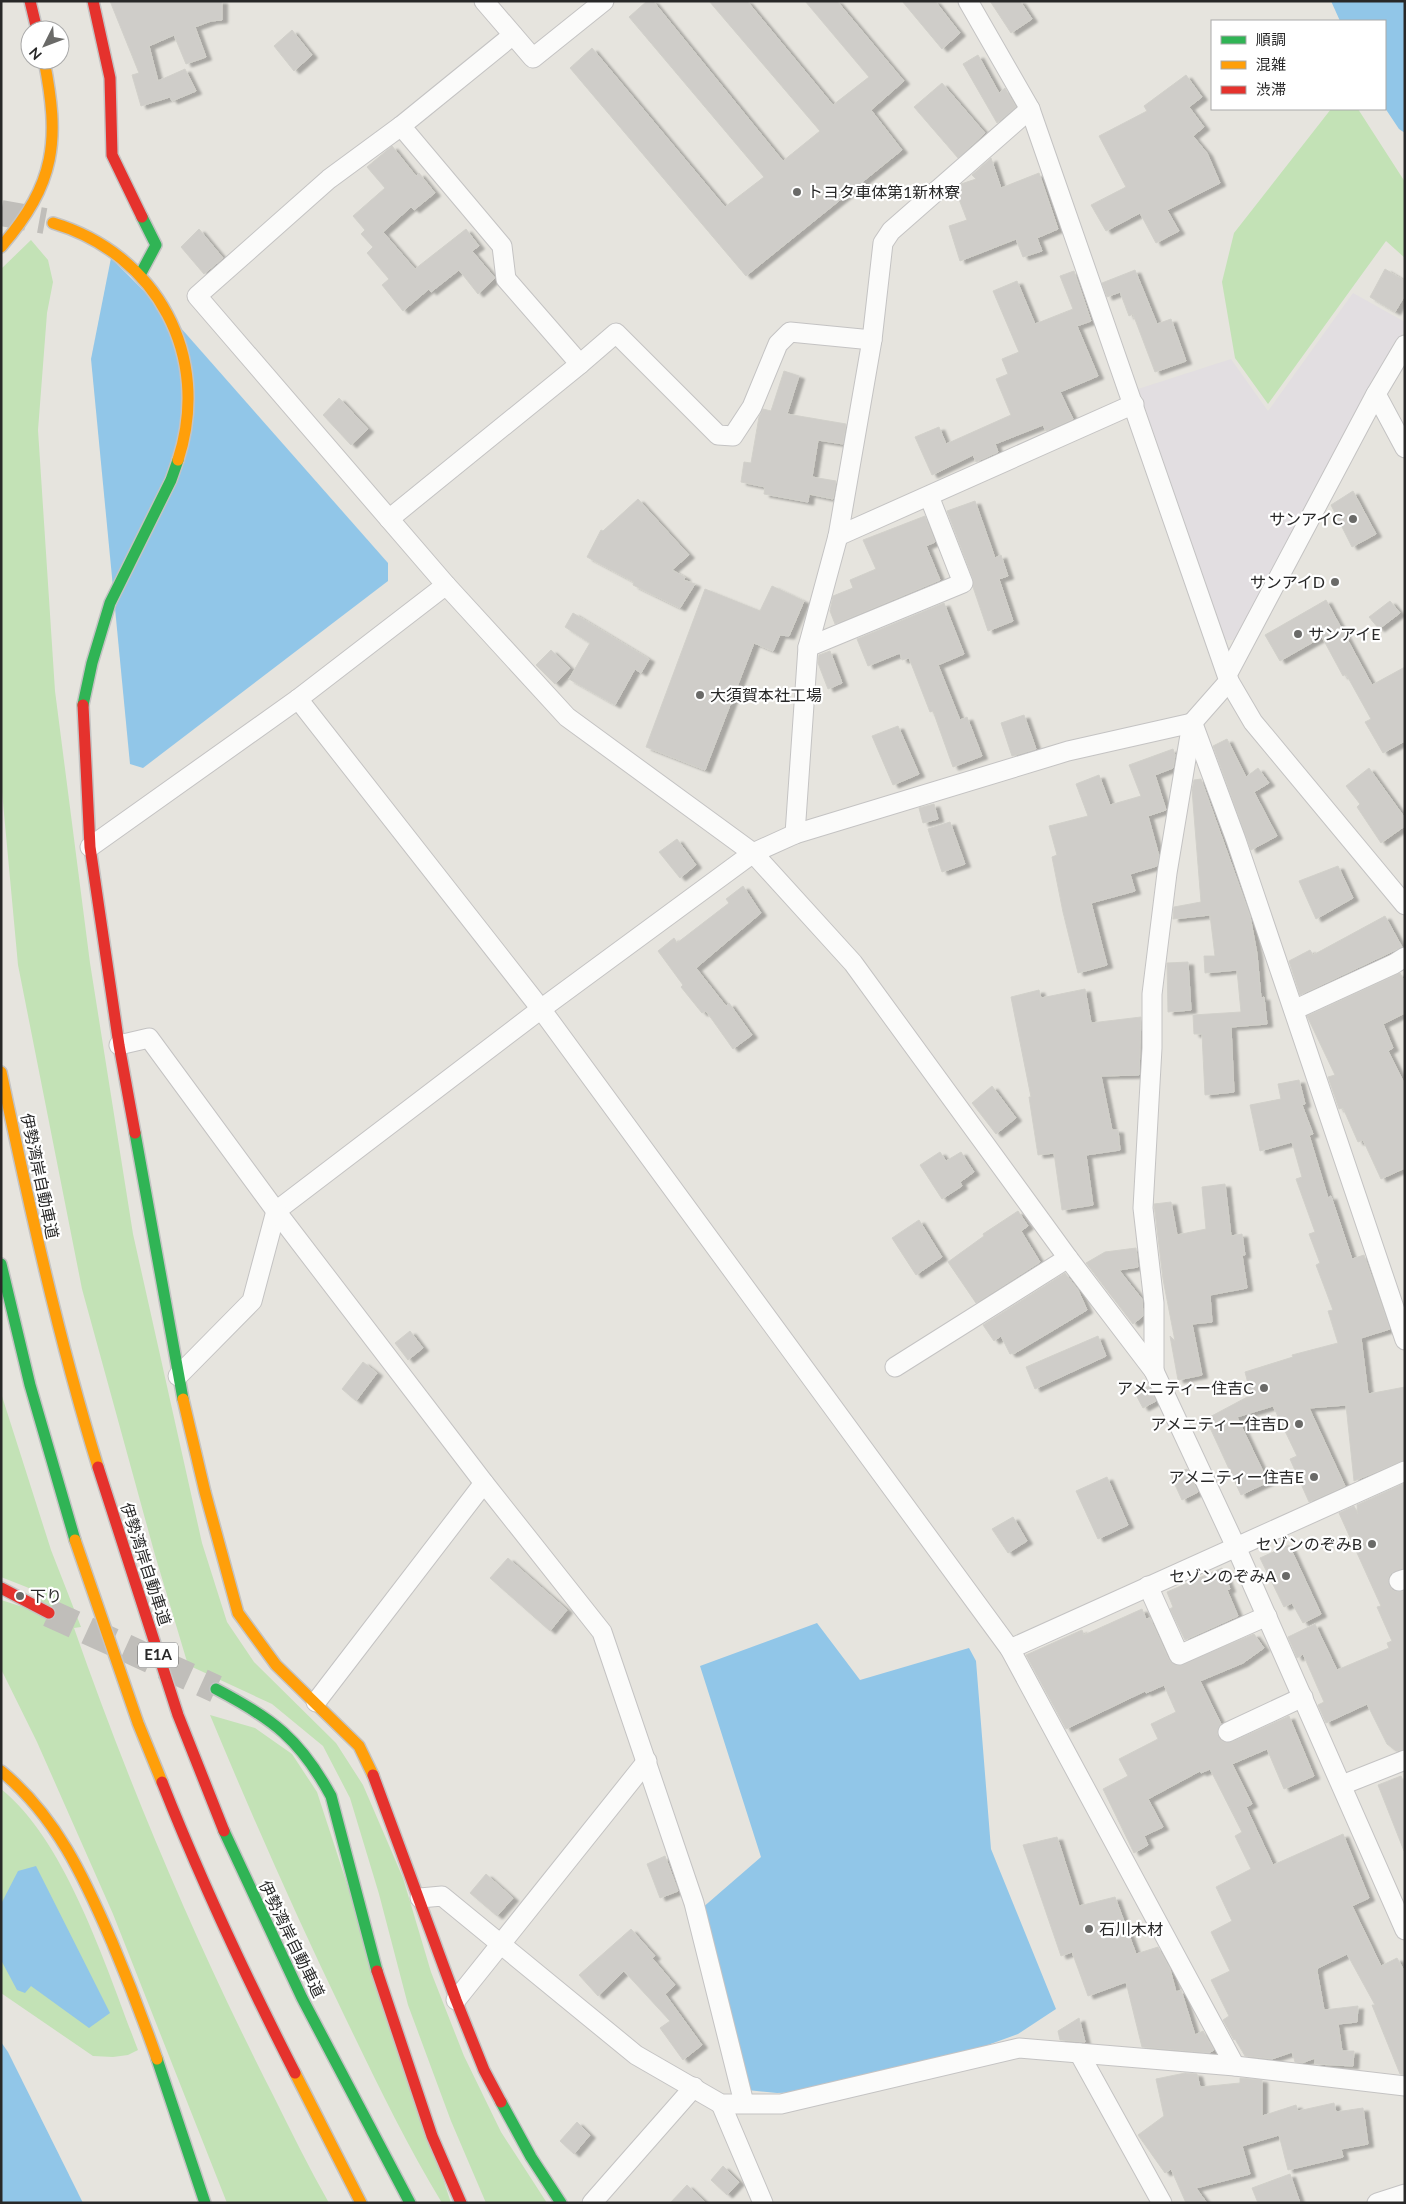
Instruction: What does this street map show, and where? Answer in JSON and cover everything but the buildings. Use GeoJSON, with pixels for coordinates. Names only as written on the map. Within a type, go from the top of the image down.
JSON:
{"type":"FeatureCollection","features":[{"type":"Feature","properties":{"kind":"main road"},"geometry":{"type":"LineString","coordinates":[[30,1],[34,20]]}},
{"type":"Feature","properties":{"kind":"main road"},"geometry":{"type":"LineString","coordinates":[[93,1],[110,78],[112,155],[156,244],[140,275]]}},
{"type":"Feature","properties":{"kind":"main road"},"geometry":{"type":"LineString","coordinates":[[1,247],[32,209],[47,180],[54,143],[46,70]]}},
{"type":"Feature","properties":{"kind":"main road"},"geometry":{"type":"LineString","coordinates":[[53,223],[80,232],[116,253],[140,275],[162,303],[177,331],[185,362],[188,419],[171,480],[110,603],[84,693],[82,708],[90,847],[119,1045],[178,1376],[204,1492],[238,1613],[276,1665],[359,1746],[380,1788],[456,2000],[484,2070],[531,2157],[561,2203]]}},
{"type":"Feature","properties":{"kind":"main road","name":"伊勢湾岸自動車道"},"geometry":{"type":"LineString","coordinates":[[1,1072],[33,1225],[70,1376],[108,1504],[178,1715],[234,1858],[302,1998],[410,2203]]}},
{"type":"Feature","properties":{"kind":"main road","name":"E1A"},"geometry":{"type":"LineString","coordinates":[[1,1264],[30,1385],[65,1511],[138,1723],[192,1860],[249,1983],[361,2203]]}},
{"type":"Feature","properties":{"kind":"main road"},"geometry":{"type":"LineString","coordinates":[[15,1373],[65,1511]]}},
{"type":"Feature","properties":{"kind":"main road"},"geometry":{"type":"LineString","coordinates":[[1,1588],[49,1613]]}},
{"type":"Feature","properties":{"kind":"main road"},"geometry":{"type":"LineString","coordinates":[[216,1689],[254,1709],[293,1739],[319,1773],[331,1796],[382,1992],[432,2136],[462,2203]]}},
{"type":"Feature","properties":{"kind":"main road"},"geometry":{"type":"LineString","coordinates":[[1,1771],[32,1799],[52,1824],[93,1897],[157,2056],[205,2203]]}},
{"type":"Feature","properties":{"kind":"street"},"geometry":{"type":"LineString","coordinates":[[484,1],[533,58],[604,1]]}},
{"type":"Feature","properties":{"kind":"street"},"geometry":{"type":"LineString","coordinates":[[968,1],[1030,109],[1229,677],[1253,722],[1405,905]]}},
{"type":"Feature","properties":{"kind":"street"},"geometry":{"type":"LineString","coordinates":[[513,35],[401,126],[329,179],[197,296],[446,584],[567,717],[753,853],[853,963],[1068,1258],[1154,1371],[1236,1547],[1405,1930]]}},
{"type":"Feature","properties":{"kind":"street"},"geometry":{"type":"LineString","coordinates":[[795,834],[808,647],[838,536],[872,340],[883,243],[891,231],[1030,109]]}},
{"type":"Feature","properties":{"kind":"street"},"geometry":{"type":"LineString","coordinates":[[401,126],[502,246],[506,279],[580,364]]}},
{"type":"Feature","properties":{"kind":"street"},"geometry":{"type":"LineString","coordinates":[[389,519],[616,333],[718,434],[733,436],[752,407],[778,344],[790,332],[872,340]]}},
{"type":"Feature","properties":{"kind":"street"},"geometry":{"type":"LineString","coordinates":[[1154,1371],[1154,1303],[1143,1208],[1152,1048],[1152,994],[1168,873],[1192,723],[1229,677],[1376,394],[1405,345]]}},
{"type":"Feature","properties":{"kind":"street"},"geometry":{"type":"LineString","coordinates":[[1376,394],[1405,448]]}},
{"type":"Feature","properties":{"kind":"street"},"geometry":{"type":"LineString","coordinates":[[838,536],[1134,404]]}},
{"type":"Feature","properties":{"kind":"street"},"geometry":{"type":"LineString","coordinates":[[808,647],[963,583],[930,496]]}},
{"type":"Feature","properties":{"kind":"street"},"geometry":{"type":"LineString","coordinates":[[90,847],[298,699],[446,584]]}},
{"type":"Feature","properties":{"kind":"street"},"geometry":{"type":"LineString","coordinates":[[298,699],[541,1009],[1010,1649],[1235,2066]]}},
{"type":"Feature","properties":{"kind":"street"},"geometry":{"type":"LineString","coordinates":[[178,1376],[252,1300],[276,1211],[541,1009],[753,853],[795,834],[1068,751],[1192,723]]}},
{"type":"Feature","properties":{"kind":"street"},"geometry":{"type":"LineString","coordinates":[[1192,723],[1236,840],[1405,1340]]}},
{"type":"Feature","properties":{"kind":"street"},"geometry":{"type":"LineString","coordinates":[[1294,1010],[1394,964],[1405,957]]}},
{"type":"Feature","properties":{"kind":"street"},"geometry":{"type":"LineString","coordinates":[[119,1045],[149,1038],[276,1211],[484,1483],[602,1632],[694,1903],[744,2103]]}},
{"type":"Feature","properties":{"kind":"street"},"geometry":{"type":"LineString","coordinates":[[895,1367],[1068,1258]]}},
{"type":"Feature","properties":{"kind":"street"},"geometry":{"type":"LineString","coordinates":[[1010,1649],[1405,1471]]}},
{"type":"Feature","properties":{"kind":"street"},"geometry":{"type":"LineString","coordinates":[[316,1702],[484,1483]]}},
{"type":"Feature","properties":{"kind":"street"},"geometry":{"type":"LineString","coordinates":[[1148,1586],[1179,1655],[1266,1616]]}},
{"type":"Feature","properties":{"kind":"street"},"geometry":{"type":"LineString","coordinates":[[1228,1732],[1303,1697]]}},
{"type":"Feature","properties":{"kind":"street"},"geometry":{"type":"LineString","coordinates":[[1342,1785],[1405,1760]]}},
{"type":"Feature","properties":{"kind":"street"},"geometry":{"type":"LineString","coordinates":[[456,2000],[647,1761]]}},
{"type":"Feature","properties":{"kind":"street"},"geometry":{"type":"LineString","coordinates":[[420,1898],[442,1896],[636,2055],[721,2104],[764,2203]]}},
{"type":"Feature","properties":{"kind":"street"},"geometry":{"type":"LineString","coordinates":[[721,2104],[781,2104],[1019,2048],[1235,2066],[1405,2086]]}},
{"type":"Feature","properties":{"kind":"street"},"geometry":{"type":"LineString","coordinates":[[1079,2053],[1162,2203]]}},
{"type":"Feature","properties":{"kind":"street"},"geometry":{"type":"LineString","coordinates":[[592,2203],[694,2087]]}},
{"type":"Feature","properties":{"kind":"street"},"geometry":{"type":"LineString","coordinates":[[1377,2203],[1405,2194]]}},
{"type":"Feature","properties":{"kind":"shaded area"},"geometry":{"type":"Polygon","coordinates":[[[1353,293],[1405,322],[1405,329],[1238,640],[1224,640],[1138,389],[1231,359],[1268,411],[1353,293]]]}},
{"type":"Feature","properties":{"kind":"green space"},"geometry":{"type":"Polygon","coordinates":[[[1330,110],[1359,110],[1405,182],[1405,258],[1386,241],[1268,404],[1235,358],[1222,282],[1234,233],[1330,110]]]}},
{"type":"Feature","properties":{"kind":"green space"},"geometry":{"type":"Polygon","coordinates":[[[31,240],[48,260],[53,282],[47,313],[38,430],[55,691],[90,963],[133,1234],[202,1543],[227,1622],[254,1662],[336,1743],[363,1785],[403,1878],[431,1972],[464,2056],[501,2132],[547,2203],[486,2203],[451,2121],[408,2005],[379,1894],[350,1798],[323,1746],[272,1704],[188,1665],[155,1555],[82,1289],[18,965],[1,781],[1,269],[31,240]]]}},
{"type":"Feature","properties":{"kind":"green space"},"geometry":{"type":"Polygon","coordinates":[[[1,1393],[51,1550],[81,1627],[74,1628],[141,1806],[217,1981],[293,2136],[329,2203],[227,2203],[113,1914],[37,1742],[1,1669],[1,1600],[39,1612],[39,1592],[1,1577],[1,1393]]]}},
{"type":"Feature","properties":{"kind":"green space"},"geometry":{"type":"Polygon","coordinates":[[[210,1715],[255,1728],[292,1754],[317,1792],[451,2203],[442,2203],[415,2157],[379,2087],[326,1978],[258,1828],[210,1715]]]}},
{"type":"Feature","properties":{"kind":"green space"},"geometry":{"type":"Polygon","coordinates":[[[1,1789],[25,1812],[46,1841],[65,1874],[99,1947],[138,2050],[128,2055],[113,2057],[93,2056],[1,1993],[1,1789]]]}},
{"type":"Feature","properties":{"kind":"water"},"geometry":{"type":"Polygon","coordinates":[[[1331,1],[1405,1],[1405,133],[1399,129],[1386,110],[1386,20],[1340,20],[1331,1]]]}},
{"type":"Feature","properties":{"kind":"water"},"geometry":{"type":"Polygon","coordinates":[[[111,258],[180,327],[388,563],[388,581],[143,768],[130,764],[91,359],[111,258]]]}},
{"type":"Feature","properties":{"kind":"water"},"geometry":{"type":"Polygon","coordinates":[[[817,1623],[860,1680],[969,1648],[976,1661],[991,1849],[1056,2009],[1018,2034],[974,2050],[803,2092],[777,2093],[747,2090],[701,1909],[761,1857],[700,1666],[817,1623]]]}},
{"type":"Feature","properties":{"kind":"water"},"geometry":{"type":"Polygon","coordinates":[[[36,1866],[110,2013],[89,2028],[31,1986],[25,1993],[17,1990],[1,1960],[1,1904],[18,1871],[36,1866]]]}},
{"type":"Feature","properties":{"kind":"water"},"geometry":{"type":"Polygon","coordinates":[[[1,2042],[8,2052],[83,2203],[1,2203],[1,2042]]]}},
{"type":"Feature","properties":{"kind":"tunnel"},"geometry":{"type":"LineString","coordinates":[[1,213],[45,221]]}},
{"type":"Feature","properties":{"kind":"tunnel"},"geometry":{"type":"LineString","coordinates":[[49,1613],[216,1689]]}},
{"type":"Feature","properties":{"kind":"traffic: fast"},"geometry":{"type":"LineString","coordinates":[[140,275],[156,245],[142,217]]}},
{"type":"Feature","properties":{"kind":"traffic: fast"},"geometry":{"type":"LineString","coordinates":[[83,705],[92,663],[110,603],[171,480],[178,460]]}},
{"type":"Feature","properties":{"kind":"traffic: fast"},"geometry":{"type":"LineString","coordinates":[[135,1133],[183,1399]]}},
{"type":"Feature","properties":{"kind":"traffic: fast"},"geometry":{"type":"LineString","coordinates":[[1,1264],[30,1385],[75,1540]]}},
{"type":"Feature","properties":{"kind":"traffic: fast"},"geometry":{"type":"LineString","coordinates":[[216,1689],[254,1710],[283,1732],[308,1759],[331,1796],[377,1971]]}},
{"type":"Feature","properties":{"kind":"traffic: fast"},"geometry":{"type":"LineString","coordinates":[[224,1831],[302,1998],[410,2203]]}},
{"type":"Feature","properties":{"kind":"traffic: fast"},"geometry":{"type":"LineString","coordinates":[[157,2059],[205,2203]]}},
{"type":"Feature","properties":{"kind":"traffic: fast"},"geometry":{"type":"LineString","coordinates":[[501,2102],[531,2157],[561,2203]]}},
{"type":"Feature","properties":{"kind":"traffic: slow"},"geometry":{"type":"LineString","coordinates":[[1,247],[33,202],[43,181],[49,160],[52,138],[52,114],[46,70]]}},
{"type":"Feature","properties":{"kind":"traffic: slow"},"geometry":{"type":"LineString","coordinates":[[53,223],[90,238],[121,258],[147,284],[167,314],[181,347],[187,383],[187,421],[178,460]]}},
{"type":"Feature","properties":{"kind":"traffic: slow"},"geometry":{"type":"LineString","coordinates":[[1,1072],[33,1221],[57,1320],[98,1467]]}},
{"type":"Feature","properties":{"kind":"traffic: slow"},"geometry":{"type":"LineString","coordinates":[[183,1399],[205,1492],[238,1613],[276,1665],[359,1746],[373,1775]]}},
{"type":"Feature","properties":{"kind":"traffic: slow"},"geometry":{"type":"LineString","coordinates":[[75,1540],[138,1723],[162,1782]]}},
{"type":"Feature","properties":{"kind":"traffic: slow"},"geometry":{"type":"LineString","coordinates":[[1,1771],[38,1808],[67,1849],[79,1871],[118,1956],[157,2059]]}},
{"type":"Feature","properties":{"kind":"traffic: slow"},"geometry":{"type":"LineString","coordinates":[[295,2073],[361,2203]]}},
{"type":"Feature","properties":{"kind":"traffic: jam"},"geometry":{"type":"LineString","coordinates":[[30,1],[35,20]]}},
{"type":"Feature","properties":{"kind":"traffic: jam"},"geometry":{"type":"LineString","coordinates":[[93,1],[110,78],[112,155],[142,217]]}},
{"type":"Feature","properties":{"kind":"traffic: jam"},"geometry":{"type":"LineString","coordinates":[[83,705],[90,847],[119,1045],[135,1133]]}},
{"type":"Feature","properties":{"kind":"traffic: jam"},"geometry":{"type":"LineString","coordinates":[[98,1467],[178,1715],[224,1831]]}},
{"type":"Feature","properties":{"kind":"traffic: jam"},"geometry":{"type":"LineString","coordinates":[[1,1588],[49,1613]]}},
{"type":"Feature","properties":{"kind":"traffic: jam"},"geometry":{"type":"LineString","coordinates":[[373,1775],[456,2000],[484,2070],[501,2102]]}},
{"type":"Feature","properties":{"kind":"traffic: jam"},"geometry":{"type":"LineString","coordinates":[[162,1782],[192,1856],[225,1929],[295,2073]]}},
{"type":"Feature","properties":{"kind":"traffic: jam"},"geometry":{"type":"LineString","coordinates":[[377,1971],[432,2136],[461,2203]]}},
{"type":"Feature","properties":{"kind":"place","name":"トヨタ車体第1新林寮"},"geometry":{"type":"Point","coordinates":[797,192]}},
{"type":"Feature","properties":{"kind":"place","name":"サンアイC"},"geometry":{"type":"Point","coordinates":[1353,519]}},
{"type":"Feature","properties":{"kind":"place","name":"サンアイD"},"geometry":{"type":"Point","coordinates":[1335,582]}},
{"type":"Feature","properties":{"kind":"place","name":"サンアイE"},"geometry":{"type":"Point","coordinates":[1298,634]}},
{"type":"Feature","properties":{"kind":"place","name":"大須賀本社工場"},"geometry":{"type":"Point","coordinates":[700,695]}},
{"type":"Feature","properties":{"kind":"place","name":"アメニティー住吉C"},"geometry":{"type":"Point","coordinates":[1264,1388]}},
{"type":"Feature","properties":{"kind":"place","name":"アメニティー住吉D"},"geometry":{"type":"Point","coordinates":[1299,1424]}},
{"type":"Feature","properties":{"kind":"place","name":"アメニティー住吉E"},"geometry":{"type":"Point","coordinates":[1314,1477]}},
{"type":"Feature","properties":{"kind":"place","name":"セゾンのぞみB"},"geometry":{"type":"Point","coordinates":[1372,1544]}},
{"type":"Feature","properties":{"kind":"place","name":"セゾンのぞみA"},"geometry":{"type":"Point","coordinates":[1286,1576]}},
{"type":"Feature","properties":{"kind":"place","name":"下り"},"geometry":{"type":"Point","coordinates":[20,1596]}},
{"type":"Feature","properties":{"kind":"place","name":"石川木材"},"geometry":{"type":"Point","coordinates":[1089,1929]}}]}
